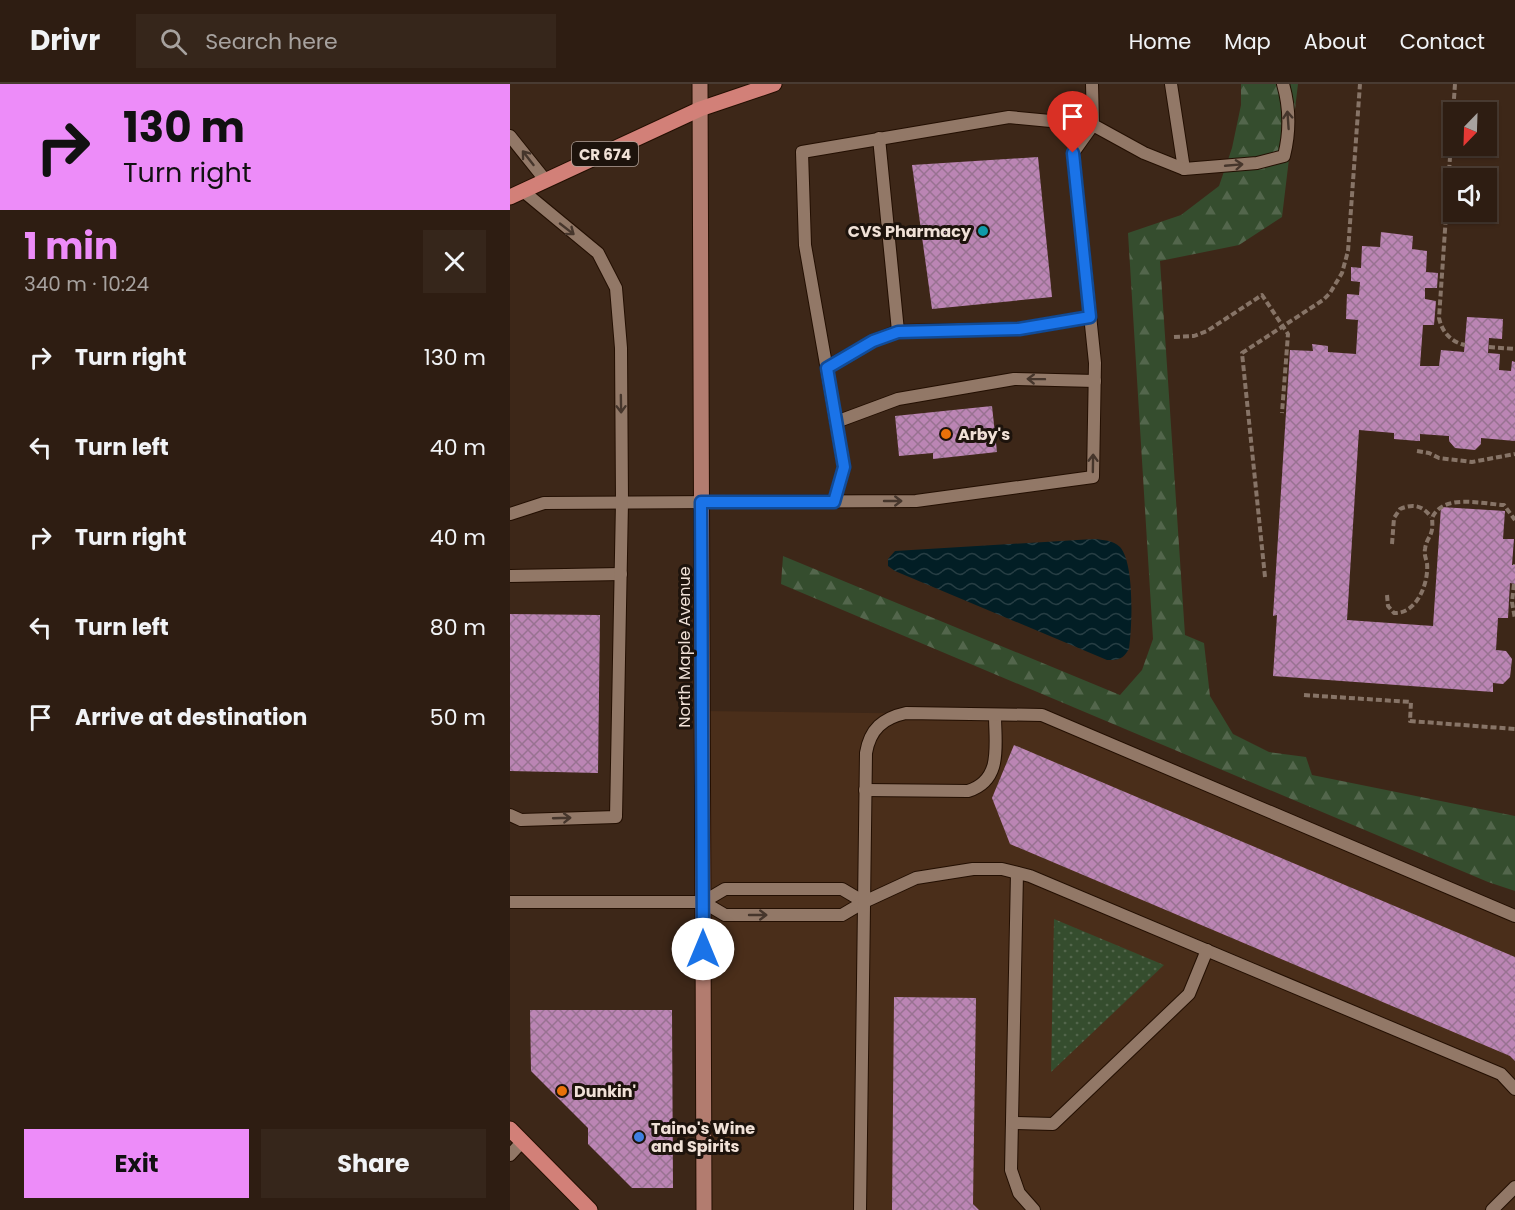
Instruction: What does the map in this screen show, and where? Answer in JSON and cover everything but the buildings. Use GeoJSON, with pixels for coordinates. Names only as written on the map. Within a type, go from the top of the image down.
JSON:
{"type":"FeatureCollection","features":[{"type":"Feature","properties":{"kind":"main road","name":"North Maple Avenue"},"geometry":{"type":"LineString","coordinates":[[700,84],[704,1210]]}},
{"type":"Feature","properties":{"kind":"main road"},"geometry":{"type":"LineString","coordinates":[[700,109],[774,84]]}},
{"type":"Feature","properties":{"kind":"main road","name":"CR 674"},"geometry":{"type":"LineString","coordinates":[[516,194],[700,109]]}},
{"type":"Feature","properties":{"kind":"main road"},"geometry":{"type":"LineString","coordinates":[[510,1129],[590,1210]]}},
{"type":"Feature","properties":{"kind":"lane"},"geometry":{"type":"LineString","coordinates":[[510,513],[544,503],[916,501],[1093,477],[1095,363],[1073,153],[1093,125],[1092,84]]}},
{"type":"Feature","properties":{"kind":"lane"},"geometry":{"type":"LineString","coordinates":[[1171,84],[1184,169]]}},
{"type":"Feature","properties":{"kind":"lane"},"geometry":{"type":"LineString","coordinates":[[834,502],[844,467],[805,245],[802,152],[1009,117],[1093,125],[1144,153],[1184,169],[1257,163],[1284,156],[1289,135],[1283,84]]}},
{"type":"Feature","properties":{"kind":"lane"},"geometry":{"type":"LineString","coordinates":[[510,136],[546,181]]}},
{"type":"Feature","properties":{"kind":"lane"},"geometry":{"type":"LineString","coordinates":[[879,138],[898,332]]}},
{"type":"Feature","properties":{"kind":"lane"},"geometry":{"type":"LineString","coordinates":[[510,815],[521,820],[616,817],[622,502],[621,348],[616,288],[598,253],[516,194]]}},
{"type":"Feature","properties":{"kind":"lane"},"geometry":{"type":"LineString","coordinates":[[827,368],[873,341],[898,332],[1019,329],[1090,317]]}},
{"type":"Feature","properties":{"kind":"lane"},"geometry":{"type":"LineString","coordinates":[[836,422],[898,399],[1014,379],[1095,381]]}},
{"type":"Feature","properties":{"kind":"lane"},"geometry":{"type":"LineString","coordinates":[[510,576],[621,574]]}},
{"type":"Feature","properties":{"kind":"lane"},"geometry":{"type":"LineString","coordinates":[[860,1210],[866,753],[868,741],[874,730],[883,721],[894,716],[906,713],[1042,715],[1515,916]]}},
{"type":"Feature","properties":{"kind":"lane"},"geometry":{"type":"LineString","coordinates":[[865,790],[968,791],[978,788],[985,783],[994,766],[995,715]]}},
{"type":"Feature","properties":{"kind":"lane"},"geometry":{"type":"LineString","coordinates":[[510,902],[703,902],[725,915],[842,915],[916,878],[973,869],[1002,869],[1030,876],[1501,1074],[1515,1089]]}},
{"type":"Feature","properties":{"kind":"lane"},"geometry":{"type":"LineString","coordinates":[[1017,873],[1011,1170],[1021,1197],[1034,1210]]}},
{"type":"Feature","properties":{"kind":"lane"},"geometry":{"type":"LineString","coordinates":[[703,902],[725,889],[842,889],[864,902]]}},
{"type":"Feature","properties":{"kind":"lane"},"geometry":{"type":"LineString","coordinates":[[1012,1123],[1053,1124],[1189,994],[1208,950]]}},
{"type":"Feature","properties":{"kind":"lane"},"geometry":{"type":"LineString","coordinates":[[510,1155],[522,1142]]}},
{"type":"Feature","properties":{"kind":"lane"},"geometry":{"type":"LineString","coordinates":[[1492,1210],[1515,1187]]}},
{"type":"Feature","properties":{"kind":"path"},"geometry":{"type":"LineString","coordinates":[[1265,577],[1242,353],[1330,293],[1346,266],[1360,84]]}},
{"type":"Feature","properties":{"kind":"path"},"geometry":{"type":"LineString","coordinates":[[1455,84],[1439,318],[1445,333],[1459,344],[1465,345]]}},
{"type":"Feature","properties":{"kind":"path"},"geometry":{"type":"LineString","coordinates":[[1174,337],[1194,336],[1207,331],[1262,295],[1288,334],[1282,414]]}},
{"type":"Feature","properties":{"kind":"path"},"geometry":{"type":"LineString","coordinates":[[1489,347],[1515,349]]}},
{"type":"Feature","properties":{"kind":"path"},"geometry":{"type":"LineString","coordinates":[[1417,451],[1439,458],[1472,462],[1515,454]]}},
{"type":"Feature","properties":{"kind":"path"},"geometry":{"type":"LineString","coordinates":[[1432,518],[1438,509],[1446,504],[1457,502],[1504,505],[1515,520]]}},
{"type":"Feature","properties":{"kind":"path"},"geometry":{"type":"LineString","coordinates":[[1387,595],[1388,606],[1394,613],[1403,613],[1417,600],[1427,575],[1425,548],[1433,529],[1432,518],[1426,510],[1417,505],[1400,508],[1394,518],[1392,544]]}},
{"type":"Feature","properties":{"kind":"path"},"geometry":{"type":"LineString","coordinates":[[1514,584],[1512,602],[1515,619]]}},
{"type":"Feature","properties":{"kind":"path"},"geometry":{"type":"LineString","coordinates":[[1304,695],[1411,702],[1410,721],[1515,729]]}},
{"type":"Feature","properties":{"kind":"shaded area"},"geometry":{"type":"Polygon","coordinates":[[[702,711],[1042,715],[1515,916],[1515,1210],[704,1210],[702,711]]]}},
{"type":"Feature","properties":{"kind":"green space"},"geometry":{"type":"Polygon","coordinates":[[[1241,84],[1298,84],[1282,217],[1239,245],[1160,261],[1185,635],[1204,643],[1210,696],[1233,734],[1269,752],[1306,757],[1312,775],[1515,816],[1515,891],[1488,882],[781,584],[783,556],[1120,695],[1142,670],[1153,639],[1128,233],[1181,215],[1219,186],[1232,148],[1241,105],[1241,84]]]}},
{"type":"Feature","properties":{"kind":"green space"},"geometry":{"type":"Polygon","coordinates":[[[1054,919],[1164,965],[1051,1072],[1054,919]]]}},
{"type":"Feature","properties":{"kind":"water"},"geometry":{"type":"Polygon","coordinates":[[[1094,539],[1108,541],[1120,547],[1128,567],[1131,612],[1129,649],[1123,657],[1118,659],[1107,660],[895,571],[888,566],[888,559],[895,551],[1094,539]]]}},
{"type":"Feature","properties":{"kind":"place","name":"CVS Pharmacy"},"geometry":{"type":"Point","coordinates":[983,231]}},
{"type":"Feature","properties":{"kind":"place","name":"Arby's"},"geometry":{"type":"Point","coordinates":[946,434]}},
{"type":"Feature","properties":{"kind":"place","name":"Dunkin'"},"geometry":{"type":"Point","coordinates":[562,1091]}},
{"type":"Feature","properties":{"kind":"place","name":"Taino's Wine and Spirits"},"geometry":{"type":"Point","coordinates":[639,1137]}},
{"type":"Feature","properties":{"kind":"route"},"geometry":{"type":"LineString","coordinates":[[703,949],[701,502],[834,502],[844,467],[827,368],[873,341],[898,332],[1019,329],[1090,317],[1073,153]]}}]}
